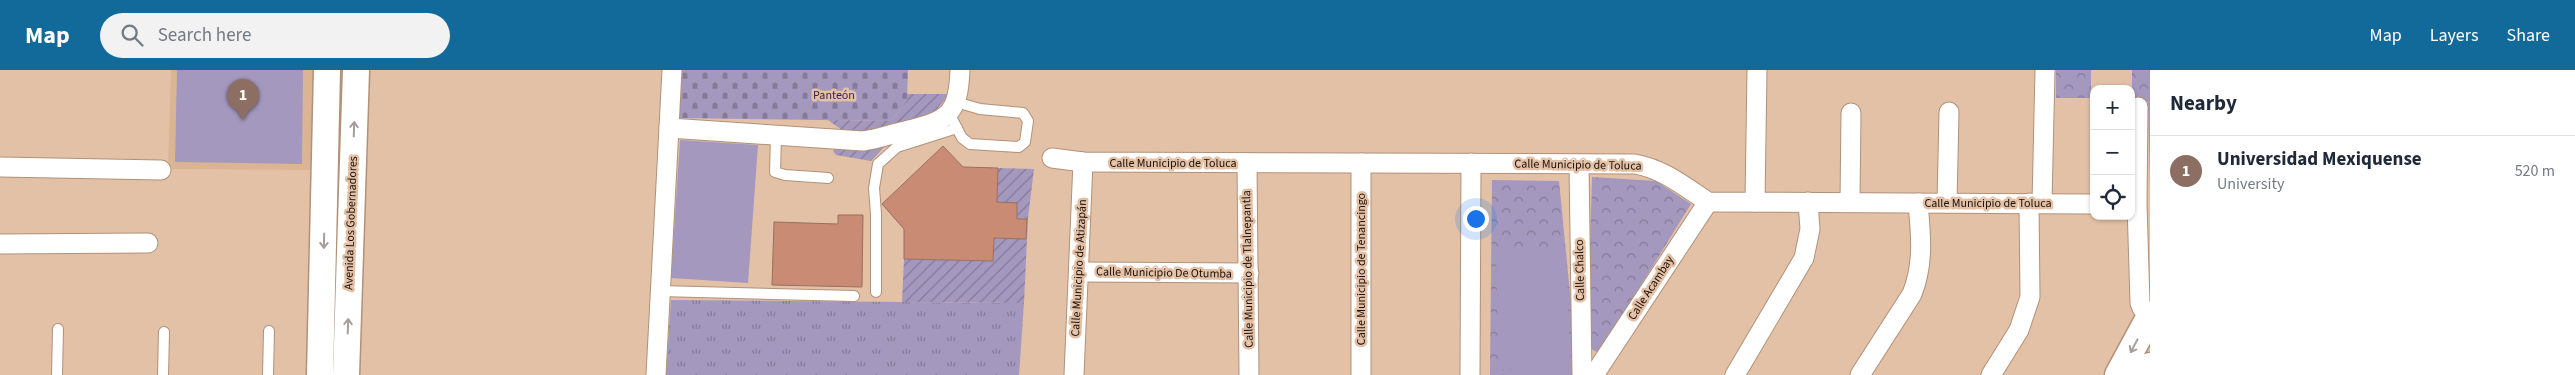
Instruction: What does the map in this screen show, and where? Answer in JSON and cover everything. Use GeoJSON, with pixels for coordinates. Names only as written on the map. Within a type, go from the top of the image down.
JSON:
{"type":"FeatureCollection","features":[{"type":"Feature","properties":{"kind":"street"},"geometry":{"type":"LineString","coordinates":[[320,375],[327,70]]}},
{"type":"Feature","properties":{"kind":"street","name":"Avenida Los Gobernadores"},"geometry":{"type":"LineString","coordinates":[[346,375],[356,70]]}},
{"type":"Feature","properties":{"kind":"street"},"geometry":{"type":"LineString","coordinates":[[656,375],[672,70]]}},
{"type":"Feature","properties":{"kind":"street"},"geometry":{"type":"LineString","coordinates":[[669,128],[776,136],[873,140],[934,124],[954,114],[959,94],[960,70]]}},
{"type":"Feature","properties":{"kind":"street"},"geometry":{"type":"LineString","coordinates":[[1755,202],[1757,70]]}},
{"type":"Feature","properties":{"kind":"street"},"geometry":{"type":"LineString","coordinates":[[1992,375],[2019,330],[2030,297],[2045,70]]}},
{"type":"Feature","properties":{"kind":"street"},"geometry":{"type":"LineString","coordinates":[[2118,375],[2150,315],[2142,308],[2140,303],[2138,107]]}},
{"type":"Feature","properties":{"kind":"street"},"geometry":{"type":"LineString","coordinates":[[1947,203],[1949,112]]}},
{"type":"Feature","properties":{"kind":"street"},"geometry":{"type":"LineString","coordinates":[[1850,202],[1851,113]]}},
{"type":"Feature","properties":{"kind":"street","name":"Calle Municipio de Toluca"},"geometry":{"type":"LineString","coordinates":[[1052,158],[1084,162],[1634,164],[1651,167],[1666,174],[1708,202],[2090,204]]}},
{"type":"Feature","properties":{"kind":"street","name":"Calle Municipio de Atizapán"},"geometry":{"type":"LineString","coordinates":[[1074,375],[1084,162]]}},
{"type":"Feature","properties":{"kind":"street","name":"Calle Municipio de Tlalnepantla"},"geometry":{"type":"LineString","coordinates":[[1247,163],[1249,375]]}},
{"type":"Feature","properties":{"kind":"street","name":"Calle Municipio de Tenancingo"},"geometry":{"type":"LineString","coordinates":[[1361,163],[1361,375]]}},
{"type":"Feature","properties":{"kind":"street"},"geometry":{"type":"LineString","coordinates":[[1470,375],[1471,163]]}},
{"type":"Feature","properties":{"kind":"street","name":"Calle Chalco"},"geometry":{"type":"LineString","coordinates":[[1579,164],[1582,375]]}},
{"type":"Feature","properties":{"kind":"street"},"geometry":{"type":"LineString","coordinates":[[0,167],[161,170]]}},
{"type":"Feature","properties":{"kind":"street"},"geometry":{"type":"LineString","coordinates":[[325,200],[352,200]]}},
{"type":"Feature","properties":{"kind":"street","name":"Calle Acambay"},"geometry":{"type":"LineString","coordinates":[[1594,375],[1708,202]]}},
{"type":"Feature","properties":{"kind":"street"},"geometry":{"type":"LineString","coordinates":[[1735,375],[1804,258],[1810,229],[1808,202]]}},
{"type":"Feature","properties":{"kind":"street"},"geometry":{"type":"LineString","coordinates":[[1860,375],[1912,294],[1918,281],[1922,248],[1918,203]]}},
{"type":"Feature","properties":{"kind":"street"},"geometry":{"type":"LineString","coordinates":[[0,244],[148,243]]}},
{"type":"Feature","properties":{"kind":"street","name":"Calle Municipio De Otumba"},"geometry":{"type":"LineString","coordinates":[[1079,272],[1249,273]]}},
{"type":"Feature","properties":{"kind":"street"},"geometry":{"type":"LineString","coordinates":[[2145,375],[2150,366]]}},
{"type":"Feature","properties":{"kind":"lane"},"geometry":{"type":"LineString","coordinates":[[876,292],[874,188],[878,164],[896,147],[954,114],[980,109],[1019,111],[1026,116],[1028,121],[1025,142],[1019,147],[970,144],[962,138],[954,114]]}},
{"type":"Feature","properties":{"kind":"lane"},"geometry":{"type":"LineString","coordinates":[[776,136],[775,172],[785,175],[828,178]]}},
{"type":"Feature","properties":{"kind":"lane"},"geometry":{"type":"LineString","coordinates":[[660,292],[854,296]]}},
{"type":"Feature","properties":{"kind":"lane"},"geometry":{"type":"LineString","coordinates":[[57,375],[58,329]]}},
{"type":"Feature","properties":{"kind":"lane"},"geometry":{"type":"LineString","coordinates":[[268,375],[269,331]]}},
{"type":"Feature","properties":{"kind":"lane"},"geometry":{"type":"LineString","coordinates":[[164,332],[164,375]]}},
{"type":"Feature","properties":{"kind":"shaded area"},"geometry":{"type":"Polygon","coordinates":[[[171,70],[317,70],[315,170],[168,169],[171,70]]]}},
{"type":"Feature","properties":{"kind":"green space"},"geometry":{"type":"Polygon","coordinates":[[[177,70],[303,70],[302,164],[175,162],[177,70]]]}},
{"type":"Feature","properties":{"kind":"green space","name":"Panteón"},"geometry":{"type":"Polygon","coordinates":[[[682,70],[908,70],[907,100],[891,121],[679,118],[682,70]]]}},
{"type":"Feature","properties":{"kind":"green space"},"geometry":{"type":"Polygon","coordinates":[[[2056,70],[2091,70],[2090,98],[2056,98],[2056,70]]]}},
{"type":"Feature","properties":{"kind":"green space"},"geometry":{"type":"Polygon","coordinates":[[[2132,70],[2150,70],[2150,188],[2148,102],[2135,101],[2135,85],[2132,85],[2132,70]]]}},
{"type":"Feature","properties":{"kind":"green space"},"geometry":{"type":"Polygon","coordinates":[[[907,94],[949,94],[934,113],[870,134],[846,133],[828,120],[891,121],[907,100],[907,94]]]}},
{"type":"Feature","properties":{"kind":"green space"},"geometry":{"type":"Polygon","coordinates":[[[680,140],[758,145],[748,283],[671,278],[680,140]]]}},
{"type":"Feature","properties":{"kind":"green space"},"geometry":{"type":"Polygon","coordinates":[[[885,146],[871,161],[836,155],[833,151],[836,148],[885,146]]]}},
{"type":"Feature","properties":{"kind":"green space"},"geometry":{"type":"Polygon","coordinates":[[[998,168],[1034,169],[1028,218],[1024,303],[902,302],[904,259],[993,261],[994,238],[1026,239],[1027,219],[1017,219],[1017,203],[997,202],[998,168]]]}},
{"type":"Feature","properties":{"kind":"green space"},"geometry":{"type":"Polygon","coordinates":[[[1592,177],[1656,181],[1691,204],[1599,353],[1587,347],[1592,177]]]}},
{"type":"Feature","properties":{"kind":"green space"},"geometry":{"type":"Polygon","coordinates":[[[1492,180],[1559,181],[1578,375],[1490,375],[1492,180]]]}},
{"type":"Feature","properties":{"kind":"green space"},"geometry":{"type":"Polygon","coordinates":[[[1496,252],[1566,252],[1571,373],[1498,369],[1496,252]]]}},
{"type":"Feature","properties":{"kind":"green space"},"geometry":{"type":"Polygon","coordinates":[[[671,300],[1024,303],[1019,375],[666,375],[671,300]]]}},
{"type":"Feature","properties":{"kind":"building"},"geometry":{"type":"Polygon","coordinates":[[[943,146],[963,167],[998,168],[997,202],[1017,203],[1017,219],[1027,219],[1026,239],[994,238],[993,261],[904,259],[904,229],[882,204],[943,146]]]}},
{"type":"Feature","properties":{"kind":"building"},"geometry":{"type":"Polygon","coordinates":[[[838,215],[863,215],[862,287],[772,285],[774,222],[838,224],[838,215]]]}},
{"type":"Feature","properties":{"kind":"place","name":"Universidad Mexiquense"},"geometry":{"type":"Point","coordinates":[243,120]}}]}
